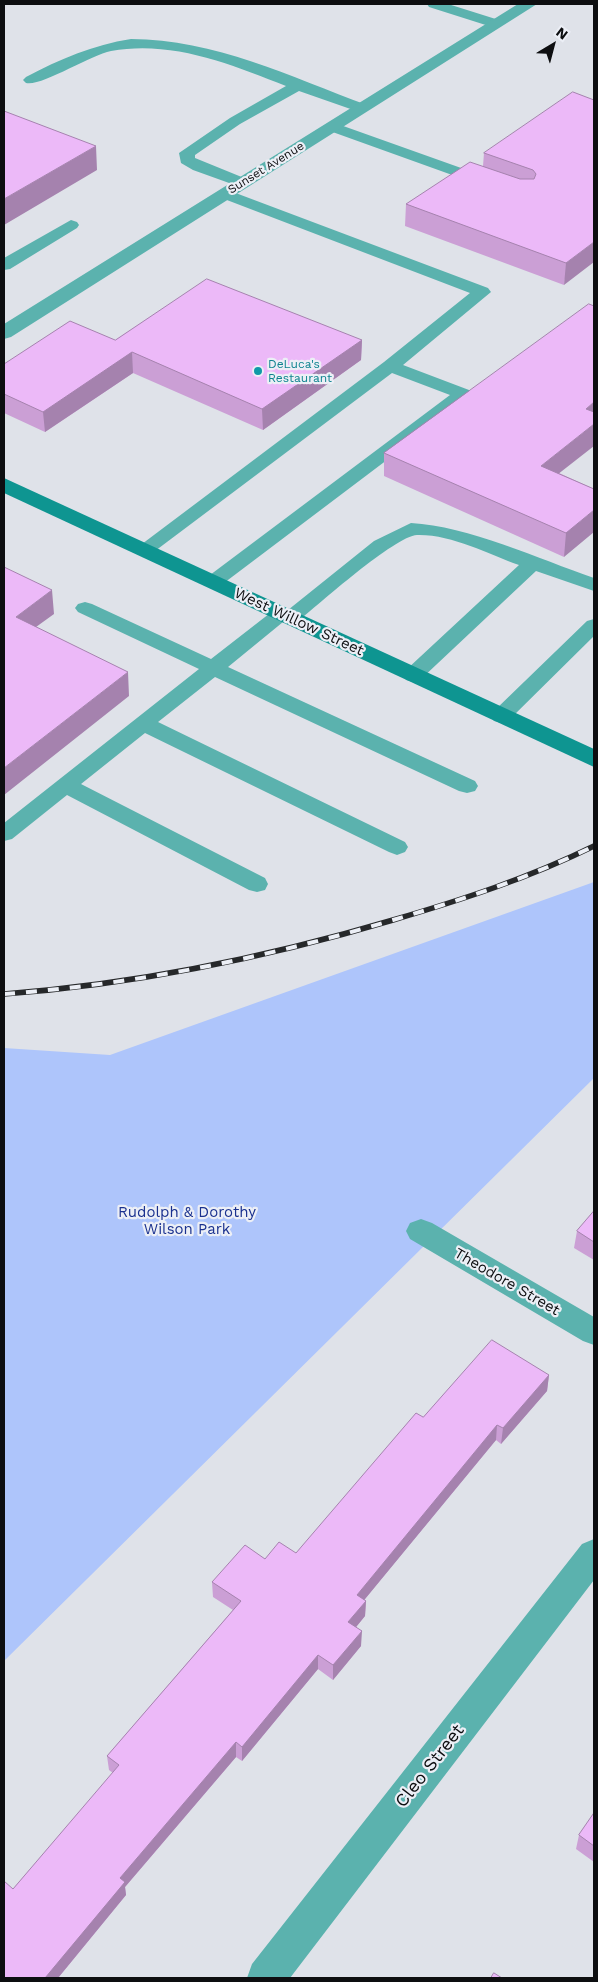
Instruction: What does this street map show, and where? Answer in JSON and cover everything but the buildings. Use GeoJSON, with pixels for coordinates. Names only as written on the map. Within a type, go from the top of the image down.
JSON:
{"type":"FeatureCollection","features":[{"type":"Feature","properties":{"kind":"street","name":"Sunset Avenue"},"geometry":{"type":"LineString","coordinates":[[4,333],[529,4]]}},
{"type":"Feature","properties":{"kind":"street","name":"West Willow Street"},"geometry":{"type":"LineString","coordinates":[[4,485],[594,760]]}},
{"type":"Feature","properties":{"kind":"street","name":"Theodore Street"},"geometry":{"type":"LineString","coordinates":[[421,1231],[594,1332]]}},
{"type":"Feature","properties":{"kind":"street","name":"Cleo Street"},"geometry":{"type":"LineString","coordinates":[[266,1978],[594,1554]]}},
{"type":"Feature","properties":{"kind":"lane"},"geometry":{"type":"LineString","coordinates":[[434,4],[497,24]]}},
{"type":"Feature","properties":{"kind":"lane"},"geometry":{"type":"LineString","coordinates":[[31,80],[71,60],[106,48],[130,43],[156,42],[198,51],[362,108]]}},
{"type":"Feature","properties":{"kind":"lane"},"geometry":{"type":"LineString","coordinates":[[243,183],[199,167],[187,160],[187,153],[235,121],[298,85]]}},
{"type":"Feature","properties":{"kind":"lane"},"geometry":{"type":"LineString","coordinates":[[332,127],[497,186]]}},
{"type":"Feature","properties":{"kind":"lane"},"geometry":{"type":"LineString","coordinates":[[144,550],[390,366],[482,292],[225,194]]}},
{"type":"Feature","properties":{"kind":"lane"},"geometry":{"type":"LineString","coordinates":[[4,265],[71,225]]}},
{"type":"Feature","properties":{"kind":"lane"},"geometry":{"type":"LineString","coordinates":[[213,582],[463,394],[390,366]]}},
{"type":"Feature","properties":{"kind":"lane"},"geometry":{"type":"LineString","coordinates":[[4,834],[214,667],[381,545],[411,529],[433,530],[462,538],[594,585]]}},
{"type":"Feature","properties":{"kind":"lane"},"geometry":{"type":"LineString","coordinates":[[413,675],[532,564]]}},
{"type":"Feature","properties":{"kind":"lane"},"geometry":{"type":"LineString","coordinates":[[85,608],[467,786]]}},
{"type":"Feature","properties":{"kind":"lane"},"geometry":{"type":"LineString","coordinates":[[501,716],[594,625]]}},
{"type":"Feature","properties":{"kind":"lane"},"geometry":{"type":"LineString","coordinates":[[143,723],[397,847]]}},
{"type":"Feature","properties":{"kind":"lane"},"geometry":{"type":"LineString","coordinates":[[66,784],[257,884]]}},
{"type":"Feature","properties":{"kind":"green space","name":"Rudolph & Dorothy Wilson Park"},"geometry":{"type":"Polygon","coordinates":[[[594,882],[594,1078],[4,1661],[4,1048],[110,1055],[594,882]]]}},
{"type":"Feature","properties":{"kind":"railway"},"geometry":{"type":"LineString","coordinates":[[4,994],[103,984],[200,968],[345,934],[469,896],[520,878],[594,846]]}},
{"type":"Feature","properties":{"kind":"place","name":"DeLuca's Restaurant"},"geometry":{"type":"Point","coordinates":[258,371]}}]}
